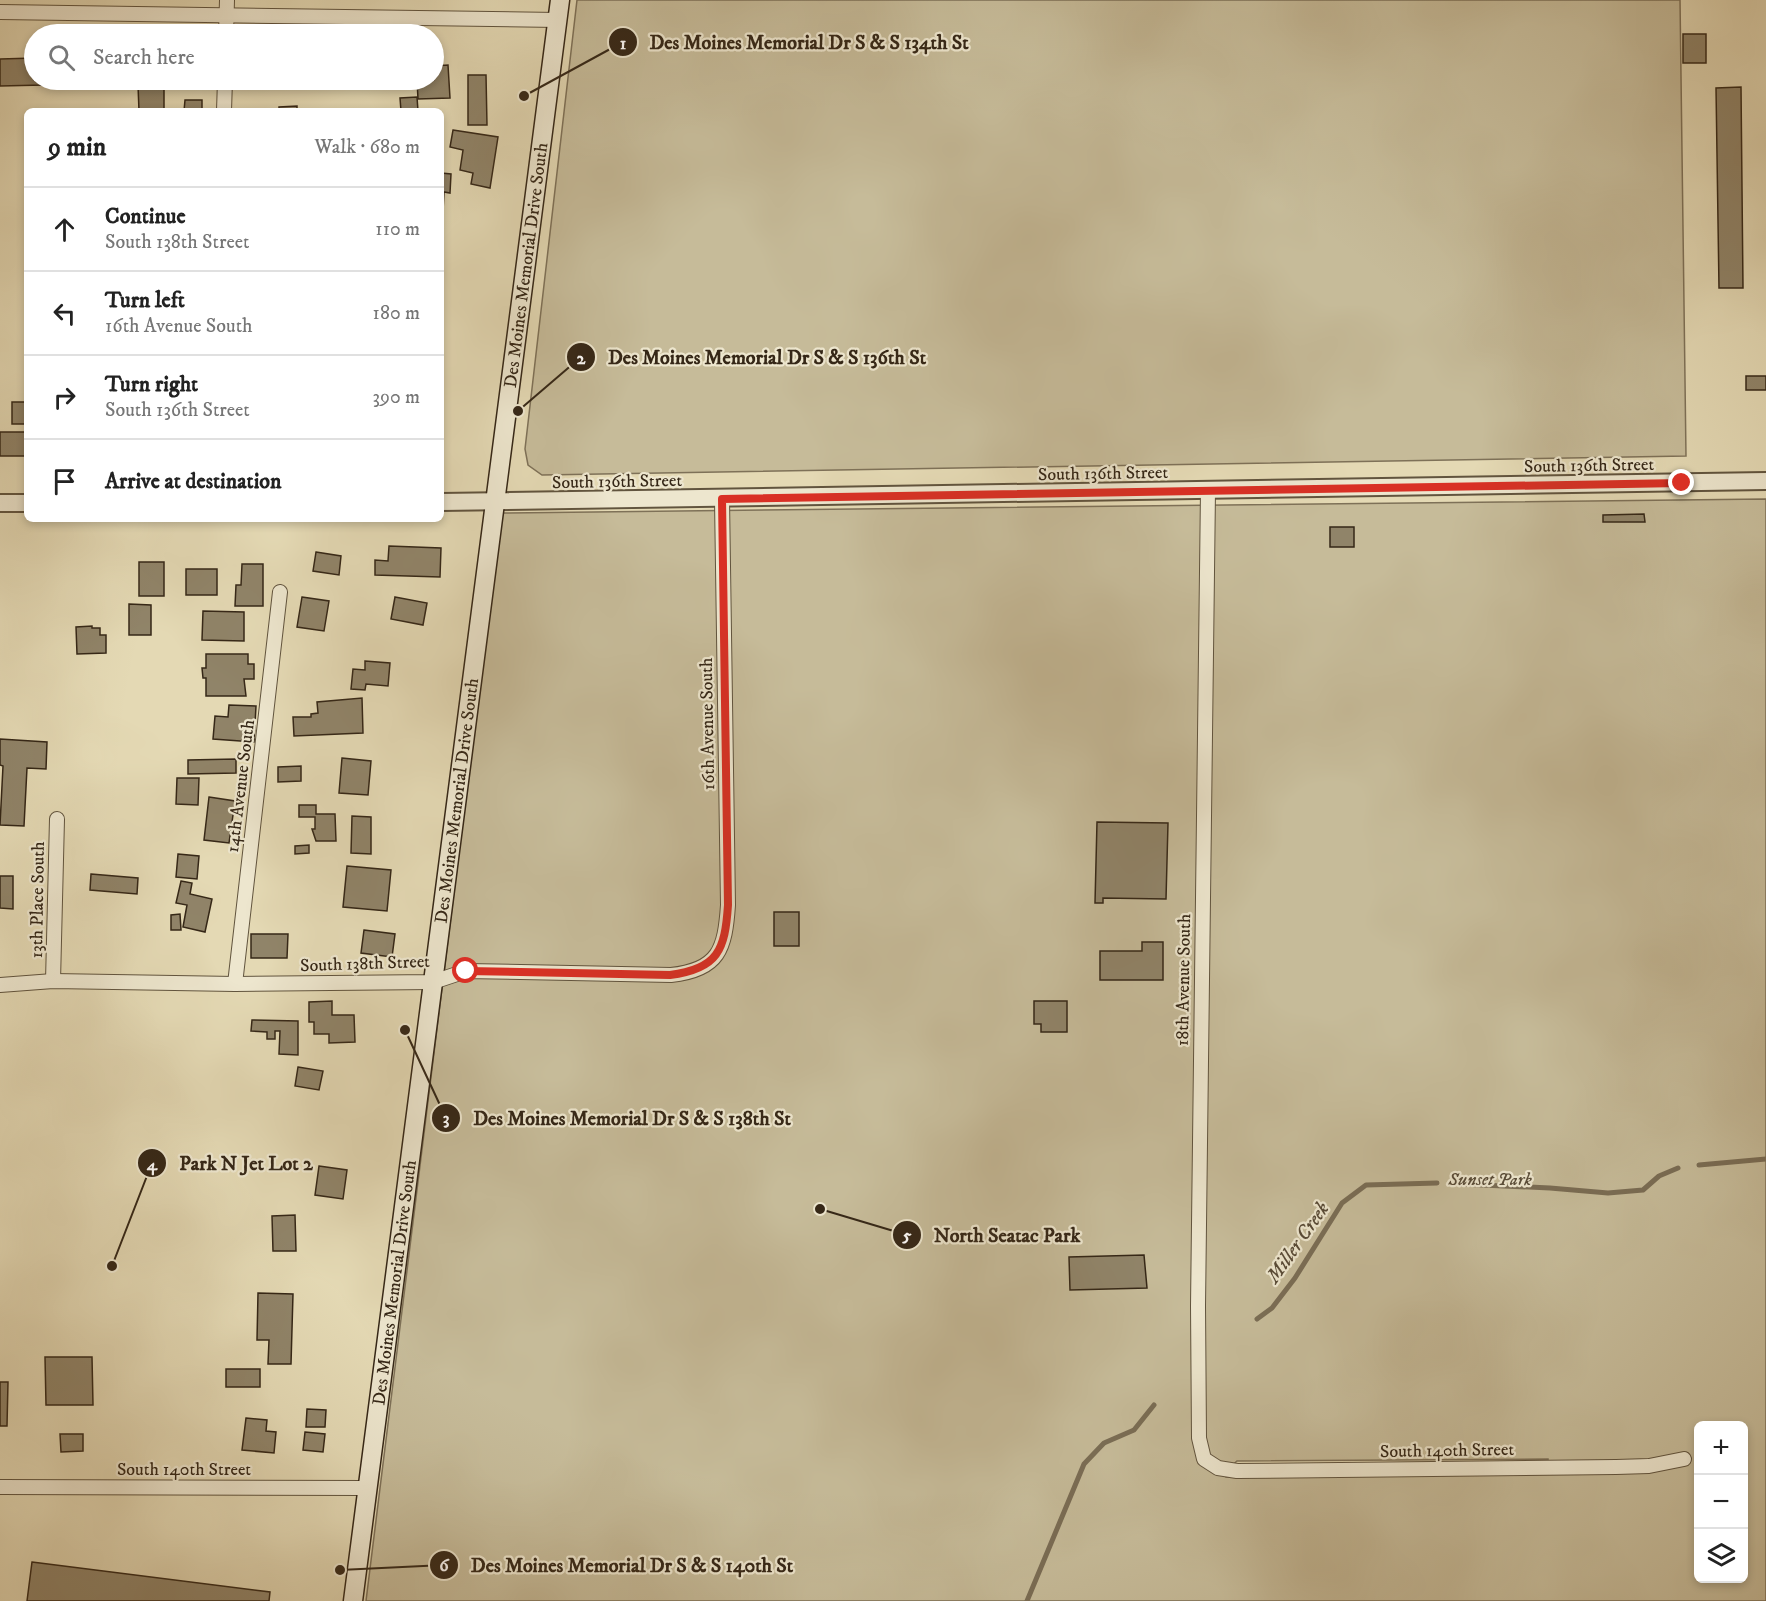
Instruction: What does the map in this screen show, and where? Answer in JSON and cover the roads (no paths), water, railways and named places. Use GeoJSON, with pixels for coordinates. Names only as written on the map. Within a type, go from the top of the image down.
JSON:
{"type":"FeatureCollection","features":[{"type":"Feature","properties":{"kind":"main road","name":"Des Moines Memorial Drive South"},"geometry":{"type":"LineString","coordinates":[[353,1601],[560,0]]}},
{"type":"Feature","properties":{"kind":"street"},"geometry":{"type":"LineString","coordinates":[[227,0],[227,24]]}},
{"type":"Feature","properties":{"kind":"street"},"geometry":{"type":"LineString","coordinates":[[0,12],[558,20]]}},
{"type":"Feature","properties":{"kind":"street"},"geometry":{"type":"LineString","coordinates":[[224,108],[225,90]]}},
{"type":"Feature","properties":{"kind":"street","name":"South 136th Street"},"geometry":{"type":"LineString","coordinates":[[444,502],[1766,481]]}},
{"type":"Feature","properties":{"kind":"street","name":"18th Avenue South"},"geometry":{"type":"LineString","coordinates":[[1208,490],[1198,1306],[1199,1438],[1204,1460],[1210,1466]]}},
{"type":"Feature","properties":{"kind":"street","name":"16th Avenue South"},"geometry":{"type":"LineString","coordinates":[[722,499],[728,905],[722,949]]}},
{"type":"Feature","properties":{"kind":"street"},"geometry":{"type":"LineString","coordinates":[[0,503],[24,503]]}},
{"type":"Feature","properties":{"kind":"street","name":"14th Avenue South"},"geometry":{"type":"LineString","coordinates":[[236,984],[280,592]]}},
{"type":"Feature","properties":{"kind":"street","name":"13th Place South"},"geometry":{"type":"LineString","coordinates":[[53,981],[57,819]]}},
{"type":"Feature","properties":{"kind":"street","name":"South 138th Street"},"geometry":{"type":"LineString","coordinates":[[0,985],[53,981],[236,984],[433,982],[466,971],[677,974],[697,970],[717,956],[722,949]]}},
{"type":"Feature","properties":{"kind":"street","name":"South 140th Street"},"geometry":{"type":"LineString","coordinates":[[1210,1466],[1237,1471],[1605,1467],[1649,1466],[1684,1460]]}},
{"type":"Feature","properties":{"kind":"street","name":"South 140th Street"},"geometry":{"type":"LineString","coordinates":[[0,1487],[367,1488]]}},
{"type":"Feature","properties":{"kind":"waterway","name":"Miller Creek"},"geometry":{"type":"LineString","coordinates":[[1699,1165],[1766,1159]]}},
{"type":"Feature","properties":{"kind":"waterway","name":"Miller Creek"},"geometry":{"type":"LineString","coordinates":[[1459,1184],[1608,1193],[1643,1190],[1659,1176],[1678,1168]]}},
{"type":"Feature","properties":{"kind":"waterway","name":"Miller Creek"},"geometry":{"type":"LineString","coordinates":[[1257,1319],[1272,1308],[1295,1278],[1342,1203],[1366,1185],[1437,1183]]}},
{"type":"Feature","properties":{"kind":"waterway","name":"Miller Creek"},"geometry":{"type":"LineString","coordinates":[[1027,1601],[1084,1464],[1104,1443],[1134,1430],[1154,1405]]}},
{"type":"Feature","properties":{"kind":"place","name":"Des Moines Memorial Dr S & S 134th St"},"geometry":{"type":"Point","coordinates":[524,96]}},
{"type":"Feature","properties":{"kind":"place","name":"Des Moines Memorial Dr S & S 136th St"},"geometry":{"type":"Point","coordinates":[518,411]}},
{"type":"Feature","properties":{"kind":"place","name":"Des Moines Memorial Dr S & S 138th St"},"geometry":{"type":"Point","coordinates":[405,1030]}},
{"type":"Feature","properties":{"kind":"place","name":"North Seatac Park"},"geometry":{"type":"Point","coordinates":[820,1209]}},
{"type":"Feature","properties":{"kind":"place","name":"Park N Jet Lot 2"},"geometry":{"type":"Point","coordinates":[112,1266]}},
{"type":"Feature","properties":{"kind":"place","name":"Des Moines Memorial Dr S & S 140th St"},"geometry":{"type":"Point","coordinates":[340,1570]}},
{"type":"Feature","properties":{"kind":"park label","name":"Sunset Park"},"geometry":{"type":"Point","coordinates":[1490,1179]}}]}
